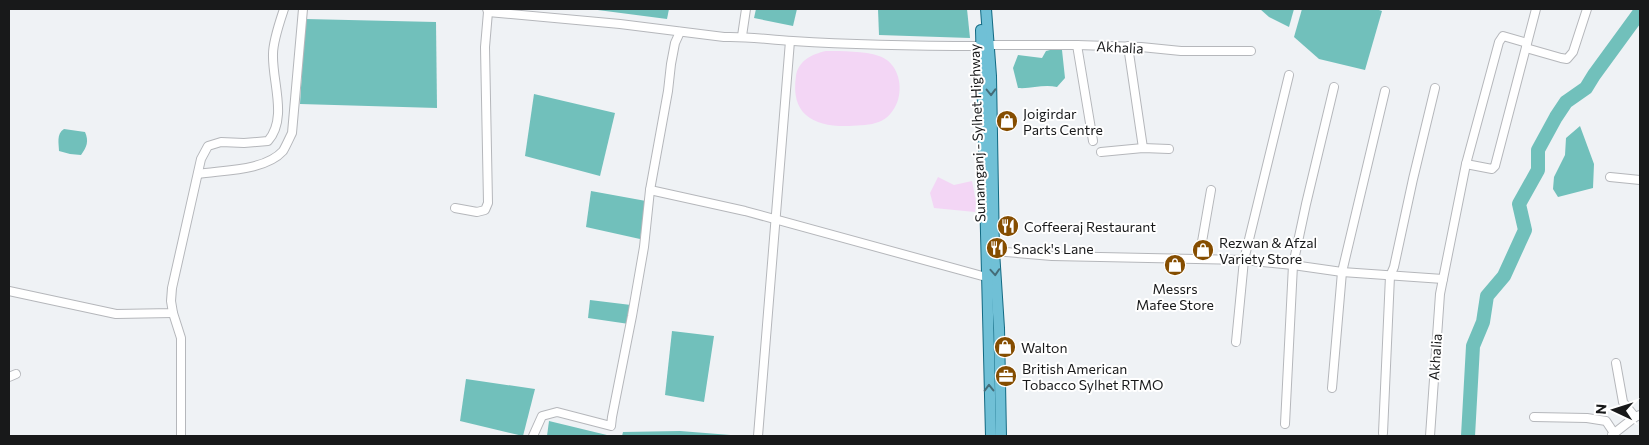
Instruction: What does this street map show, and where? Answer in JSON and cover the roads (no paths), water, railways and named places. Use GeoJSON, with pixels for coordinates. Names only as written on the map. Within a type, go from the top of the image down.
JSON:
{"type":"FeatureCollection","features":[{"type":"Feature","properties":{"kind":"main road","name":"Sunamganj - Sylhet Highway"},"geometry":{"type":"LineString","coordinates":[[979,9],[985,46],[999,328],[1001,436]]}},
{"type":"Feature","properties":{"kind":"main road","name":"Sunamganj - Sylhet Highway"},"geometry":{"type":"LineString","coordinates":[[986,9],[986,277],[990,436]]}},
{"type":"Feature","properties":{"kind":"street"},"geometry":{"type":"LineString","coordinates":[[182,436],[181,338],[171,301],[172,288],[201,158],[208,146],[221,142],[268,141],[274,135],[278,108],[273,51],[284,9]]}},
{"type":"Feature","properties":{"kind":"street"},"geometry":{"type":"LineString","coordinates":[[198,174],[238,169],[269,162],[283,150],[292,133],[303,9]]}},
{"type":"Feature","properties":{"kind":"street"},"geometry":{"type":"LineString","coordinates":[[742,36],[746,9]]}},
{"type":"Feature","properties":{"kind":"street"},"geometry":{"type":"LineString","coordinates":[[1466,164],[1492,169],[1494,166],[1536,9]]}},
{"type":"Feature","properties":{"kind":"street"},"geometry":{"type":"LineString","coordinates":[[1526,45],[1561,58],[1567,58],[1573,52],[1587,9]]}},
{"type":"Feature","properties":{"kind":"street"},"geometry":{"type":"LineString","coordinates":[[454,208],[477,212],[485,210],[488,203],[485,47],[487,10]]}},
{"type":"Feature","properties":{"kind":"street","name":"Akhalia"},"geometry":{"type":"LineString","coordinates":[[487,10],[680,32],[790,41],[906,46],[1077,45],[1128,46],[1189,51],[1251,51]]}},
{"type":"Feature","properties":{"kind":"street"},"geometry":{"type":"LineString","coordinates":[[533,436],[542,416],[557,412],[611,426],[644,247],[650,190],[671,64],[675,43],[680,32]]}},
{"type":"Feature","properties":{"kind":"street","name":"Akhalia"},"geometry":{"type":"LineString","coordinates":[[1430,436],[1440,294],[1466,164],[1502,36],[1526,45]]}},
{"type":"Feature","properties":{"kind":"street"},"geometry":{"type":"LineString","coordinates":[[758,436],[790,41]]}},
{"type":"Feature","properties":{"kind":"street"},"geometry":{"type":"LineString","coordinates":[[1077,45],[1093,141]]}},
{"type":"Feature","properties":{"kind":"street"},"geometry":{"type":"LineString","coordinates":[[1128,46],[1143,148]]}},
{"type":"Feature","properties":{"kind":"street"},"geometry":{"type":"LineString","coordinates":[[1236,342],[1244,260],[1288,75]]}},
{"type":"Feature","properties":{"kind":"street"},"geometry":{"type":"LineString","coordinates":[[1285,424],[1293,265],[1334,88]]}},
{"type":"Feature","properties":{"kind":"street"},"geometry":{"type":"LineString","coordinates":[[1383,433],[1390,276],[1394,267],[1413,179],[1436,88]]}},
{"type":"Feature","properties":{"kind":"street"},"geometry":{"type":"LineString","coordinates":[[1332,388],[1342,272],[1385,91]]}},
{"type":"Feature","properties":{"kind":"street"},"geometry":{"type":"LineString","coordinates":[[1101,152],[1143,148],[1169,149]]}},
{"type":"Feature","properties":{"kind":"street"},"geometry":{"type":"LineString","coordinates":[[1610,177],[1640,180]]}},
{"type":"Feature","properties":{"kind":"street"},"geometry":{"type":"LineString","coordinates":[[650,190],[744,210],[986,277]]}},
{"type":"Feature","properties":{"kind":"street"},"geometry":{"type":"LineString","coordinates":[[1199,258],[1211,190]]}},
{"type":"Feature","properties":{"kind":"street"},"geometry":{"type":"LineString","coordinates":[[994,251],[1052,256],[1244,260],[1342,272],[1443,279]]}},
{"type":"Feature","properties":{"kind":"street"},"geometry":{"type":"LineString","coordinates":[[9,291],[116,314],[173,313]]}},
{"type":"Feature","properties":{"kind":"street"},"geometry":{"type":"LineString","coordinates":[[1534,417],[1587,418],[1606,421],[1612,435],[1637,416],[1623,402],[1616,363]]}},
{"type":"Feature","properties":{"kind":"water"},"geometry":{"type":"Polygon","coordinates":[[[590,9],[669,9],[667,19],[590,9]]]}},
{"type":"Feature","properties":{"kind":"water"},"geometry":{"type":"Polygon","coordinates":[[[756,9],[797,9],[793,26],[754,18],[756,9]]]}},
{"type":"Feature","properties":{"kind":"water"},"geometry":{"type":"Polygon","coordinates":[[[878,9],[967,9],[970,38],[879,35],[878,9]]]}},
{"type":"Feature","properties":{"kind":"water"},"geometry":{"type":"Polygon","coordinates":[[[1260,9],[1294,9],[1289,27],[1269,17],[1260,9]]]}},
{"type":"Feature","properties":{"kind":"water"},"geometry":{"type":"Polygon","coordinates":[[[1302,9],[1376,9],[1382,11],[1365,70],[1319,59],[1294,37],[1302,9]]]}},
{"type":"Feature","properties":{"kind":"water"},"geometry":{"type":"Polygon","coordinates":[[[305,19],[436,22],[437,108],[300,104],[305,19]]]}},
{"type":"Feature","properties":{"kind":"water"},"geometry":{"type":"Polygon","coordinates":[[[1062,50],[1065,78],[1057,87],[1018,88],[1013,68],[1018,55],[1042,58],[1046,51],[1062,50]]]}},
{"type":"Feature","properties":{"kind":"water"},"geometry":{"type":"Polygon","coordinates":[[[534,94],[615,113],[600,176],[525,156],[534,94]]]}},
{"type":"Feature","properties":{"kind":"water"},"geometry":{"type":"Polygon","coordinates":[[[1580,126],[1594,164],[1593,188],[1558,197],[1553,189],[1554,177],[1565,155],[1566,138],[1580,126]]]}},
{"type":"Feature","properties":{"kind":"water"},"geometry":{"type":"Polygon","coordinates":[[[64,129],[85,132],[87,144],[81,155],[59,151],[59,136],[64,129]]]}},
{"type":"Feature","properties":{"kind":"water"},"geometry":{"type":"Polygon","coordinates":[[[591,191],[646,201],[640,239],[586,227],[591,191]]]}},
{"type":"Feature","properties":{"kind":"water"},"geometry":{"type":"Polygon","coordinates":[[[590,300],[631,305],[629,324],[588,318],[590,300]]]}},
{"type":"Feature","properties":{"kind":"water"},"geometry":{"type":"Polygon","coordinates":[[[672,331],[714,336],[704,402],[665,395],[672,331]]]}},
{"type":"Feature","properties":{"kind":"water"},"geometry":{"type":"Polygon","coordinates":[[[466,379],[535,389],[523,436],[460,421],[466,379]]]}},
{"type":"Feature","properties":{"kind":"water"},"geometry":{"type":"Polygon","coordinates":[[[549,421],[611,436],[547,436],[549,421]]]}},
{"type":"Feature","properties":{"kind":"water"},"geometry":{"type":"Polygon","coordinates":[[[680,431],[743,436],[622,436],[623,432],[680,431]]]}},
{"type":"Feature","properties":{"kind":"waterway"},"geometry":{"type":"LineString","coordinates":[[1468,436],[1473,346],[1483,322],[1487,296],[1504,276],[1525,230],[1519,204],[1538,170],[1538,150],[1566,102],[1586,88],[1640,12]]}},
{"type":"Feature","properties":{"kind":"place","name":"Joigirdar Parts Centre"},"geometry":{"type":"Point","coordinates":[1007,121]}},
{"type":"Feature","properties":{"kind":"place","name":"Coffeeraj Restaurant"},"geometry":{"type":"Point","coordinates":[1008,226]}},
{"type":"Feature","properties":{"kind":"place","name":"Snack's Lane"},"geometry":{"type":"Point","coordinates":[997,248]}},
{"type":"Feature","properties":{"kind":"place","name":"Rezwan & Afzal Variety Store"},"geometry":{"type":"Point","coordinates":[1203,250]}},
{"type":"Feature","properties":{"kind":"place","name":"Messrs Mafee Store"},"geometry":{"type":"Point","coordinates":[1175,265]}},
{"type":"Feature","properties":{"kind":"place","name":"Walton"},"geometry":{"type":"Point","coordinates":[1005,347]}},
{"type":"Feature","properties":{"kind":"place","name":"British American Tobacco Sylhet RTMO"},"geometry":{"type":"Point","coordinates":[1006,376]}}]}
